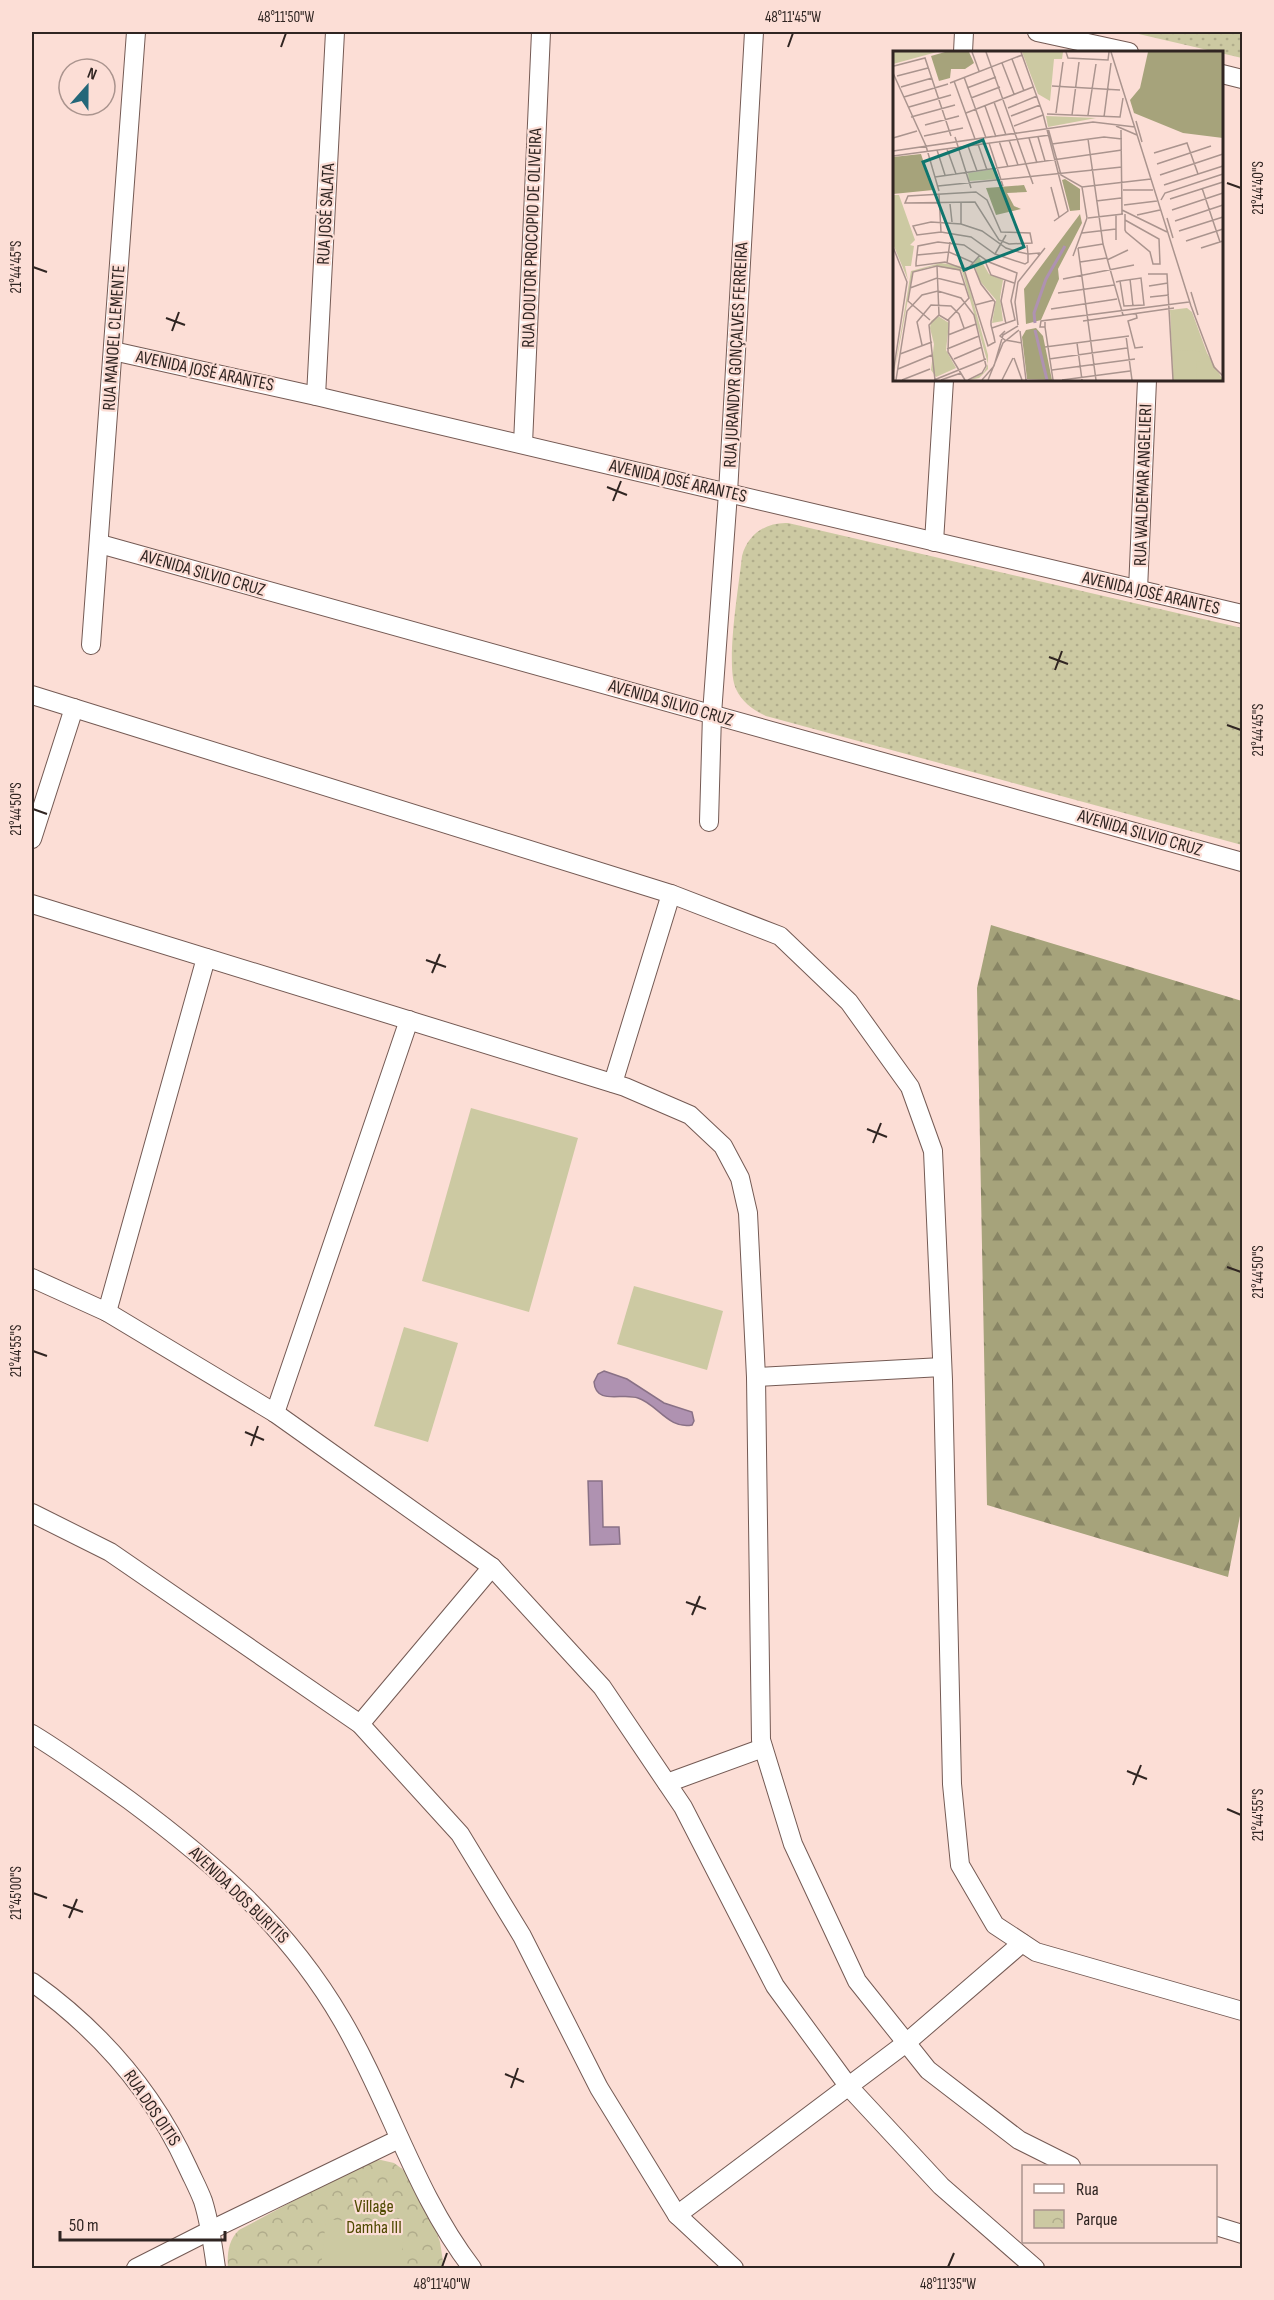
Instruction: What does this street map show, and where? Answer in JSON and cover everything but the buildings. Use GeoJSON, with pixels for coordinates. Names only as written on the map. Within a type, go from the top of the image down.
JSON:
{"type":"FeatureCollection","features":[{"type":"Feature","properties":{"kind":"street","name":"RUA MANOEL CLEMENTE"},"geometry":{"type":"LineString","coordinates":[[91,645],[136,32]]}},
{"type":"Feature","properties":{"kind":"street","name":"RUA JOSÉ SALATA"},"geometry":{"type":"LineString","coordinates":[[316,396],[335,32]]}},
{"type":"Feature","properties":{"kind":"street","name":"RUA DOUTOR PROCOPIO DE OLIVEIRA"},"geometry":{"type":"LineString","coordinates":[[523,444],[541,32]]}},
{"type":"Feature","properties":{"kind":"street","name":"RUA JURANDYR GONÇALVES FERREIRA"},"geometry":{"type":"LineString","coordinates":[[709,822],[712,714],[728,493],[754,32]]}},
{"type":"Feature","properties":{"kind":"street"},"geometry":{"type":"LineString","coordinates":[[963,51],[964,32]]}},
{"type":"Feature","properties":{"kind":"street"},"geometry":{"type":"LineString","coordinates":[[1037,32],[1124,51]]}},
{"type":"Feature","properties":{"kind":"street"},"geometry":{"type":"LineString","coordinates":[[1223,74],[1242,79]]}},
{"type":"Feature","properties":{"kind":"street","name":"AVENIDA JOSÉ ARANTES"},"geometry":{"type":"LineString","coordinates":[[113,351],[523,444],[1242,614]]}},
{"type":"Feature","properties":{"kind":"street"},"geometry":{"type":"LineString","coordinates":[[934,542],[944,381]]}},
{"type":"Feature","properties":{"kind":"street","name":"RUA WALDEMAR ANGELIERI"},"geometry":{"type":"LineString","coordinates":[[1138,590],[1147,381]]}},
{"type":"Feature","properties":{"kind":"street","name":"AVENIDA SILVIO CRUZ"},"geometry":{"type":"LineString","coordinates":[[100,544],[1242,862]]}},
{"type":"Feature","properties":{"kind":"street"},"geometry":{"type":"LineString","coordinates":[[32,695],[671,894],[780,936],[849,1002],[910,1087],[933,1151],[942,1367],[952,1784],[960,1865],[995,1925],[1036,1952],[1242,2011]]}},
{"type":"Feature","properties":{"kind":"street"},"geometry":{"type":"LineString","coordinates":[[32,839],[74,708]]}},
{"type":"Feature","properties":{"kind":"street"},"geometry":{"type":"LineString","coordinates":[[614,1083],[671,894]]}},
{"type":"Feature","properties":{"kind":"street"},"geometry":{"type":"LineString","coordinates":[[32,904],[614,1083],[690,1115],[723,1146],[740,1178],[748,1213],[756,1377],[760,1740],[793,1844],[857,1981],[928,2070],[1019,2140],[1069,2165]]}},
{"type":"Feature","properties":{"kind":"street"},"geometry":{"type":"LineString","coordinates":[[107,1312],[206,958]]}},
{"type":"Feature","properties":{"kind":"street"},"geometry":{"type":"LineString","coordinates":[[275,1413],[409,1020]]}},
{"type":"Feature","properties":{"kind":"street"},"geometry":{"type":"LineString","coordinates":[[32,1278],[107,1312],[275,1413],[492,1566],[602,1687],[683,1807],[775,1986],[849,2087],[940,2186],[1035,2268]]}},
{"type":"Feature","properties":{"kind":"street"},"geometry":{"type":"LineString","coordinates":[[756,1377],[942,1367]]}},
{"type":"Feature","properties":{"kind":"street"},"geometry":{"type":"LineString","coordinates":[[32,1513],[110,1552],[360,1724],[460,1834],[522,1936],[599,2088],[677,2215],[734,2268]]}},
{"type":"Feature","properties":{"kind":"street"},"geometry":{"type":"LineString","coordinates":[[360,1724],[492,1566]]}},
{"type":"Feature","properties":{"kind":"street","name":"AVENIDA DOS BURITIS"},"geometry":{"type":"LineString","coordinates":[[32,1734],[54,1747],[173,1833],[228,1880],[272,1923],[312,1970],[343,2020],[371,2074],[399,2139],[452,2242],[472,2268]]}},
{"type":"Feature","properties":{"kind":"street"},"geometry":{"type":"LineString","coordinates":[[667,1783],[763,1748]]}},
{"type":"Feature","properties":{"kind":"street"},"geometry":{"type":"LineString","coordinates":[[677,2215],[906,2043],[1022,1943]]}},
{"type":"Feature","properties":{"kind":"street","name":"RUA DOS OITIS"},"geometry":{"type":"LineString","coordinates":[[32,1982],[100,2040],[133,2075],[174,2136],[202,2199],[216,2268]]}},
{"type":"Feature","properties":{"kind":"street"},"geometry":{"type":"LineString","coordinates":[[136,2268],[399,2139]]}},
{"type":"Feature","properties":{"kind":"street"},"geometry":{"type":"LineString","coordinates":[[1217,2227],[1242,2234]]}},
{"type":"Feature","properties":{"kind":"street"},"geometry":{"type":"LineString","coordinates":[[452,2242],[452,2268]]}},
{"type":"Feature","properties":{"kind":"green space"},"geometry":{"type":"Polygon","coordinates":[[[1130,32],[1242,32],[1242,58],[1223,54],[1223,51],[1212,51],[1130,32]]]}},
{"type":"Feature","properties":{"kind":"green space"},"geometry":{"type":"Polygon","coordinates":[[[788,523],[1242,628],[1242,845],[766,716],[752,708],[741,698],[733,678],[732,644],[742,556],[749,541],[759,531],[772,525],[788,523]]]}},
{"type":"Feature","properties":{"kind":"green space"},"geometry":{"type":"Polygon","coordinates":[[[991,925],[1242,1001],[1242,1515],[1228,1577],[987,1505],[977,988],[991,925]]]}},
{"type":"Feature","properties":{"kind":"green space"},"geometry":{"type":"Polygon","coordinates":[[[471,1108],[578,1138],[529,1312],[422,1281],[471,1108]]]}},
{"type":"Feature","properties":{"kind":"green space"},"geometry":{"type":"Polygon","coordinates":[[[634,1286],[723,1311],[707,1370],[617,1344],[634,1286]]]}},
{"type":"Feature","properties":{"kind":"green space"},"geometry":{"type":"Polygon","coordinates":[[[404,1327],[458,1343],[428,1442],[374,1426],[404,1327]]]}},
{"type":"Feature","properties":{"kind":"green space","name":"Village Damha III"},"geometry":{"type":"Polygon","coordinates":[[[381,2160],[394,2163],[405,2171],[429,2211],[440,2242],[444,2268],[228,2268],[229,2248],[232,2238],[239,2230],[368,2161],[381,2160]]]}},
{"type":"Feature","properties":{"kind":"green space"},"geometry":{"type":"Polygon","coordinates":[[[326,2219],[405,2227],[400,2268],[321,2268],[326,2219]]]}},
{"type":"Feature","properties":{"kind":"shaded area"},"geometry":{"type":"Polygon","coordinates":[[[604,1371],[627,1379],[664,1403],[692,1412],[694,1421],[692,1425],[677,1424],[638,1398],[611,1397],[600,1394],[594,1382],[598,1374],[604,1371]]]}},
{"type":"Feature","properties":{"kind":"shaded area"},"geometry":{"type":"Polygon","coordinates":[[[588,1481],[602,1481],[603,1527],[619,1527],[620,1544],[590,1545],[588,1481]]]}}]}
